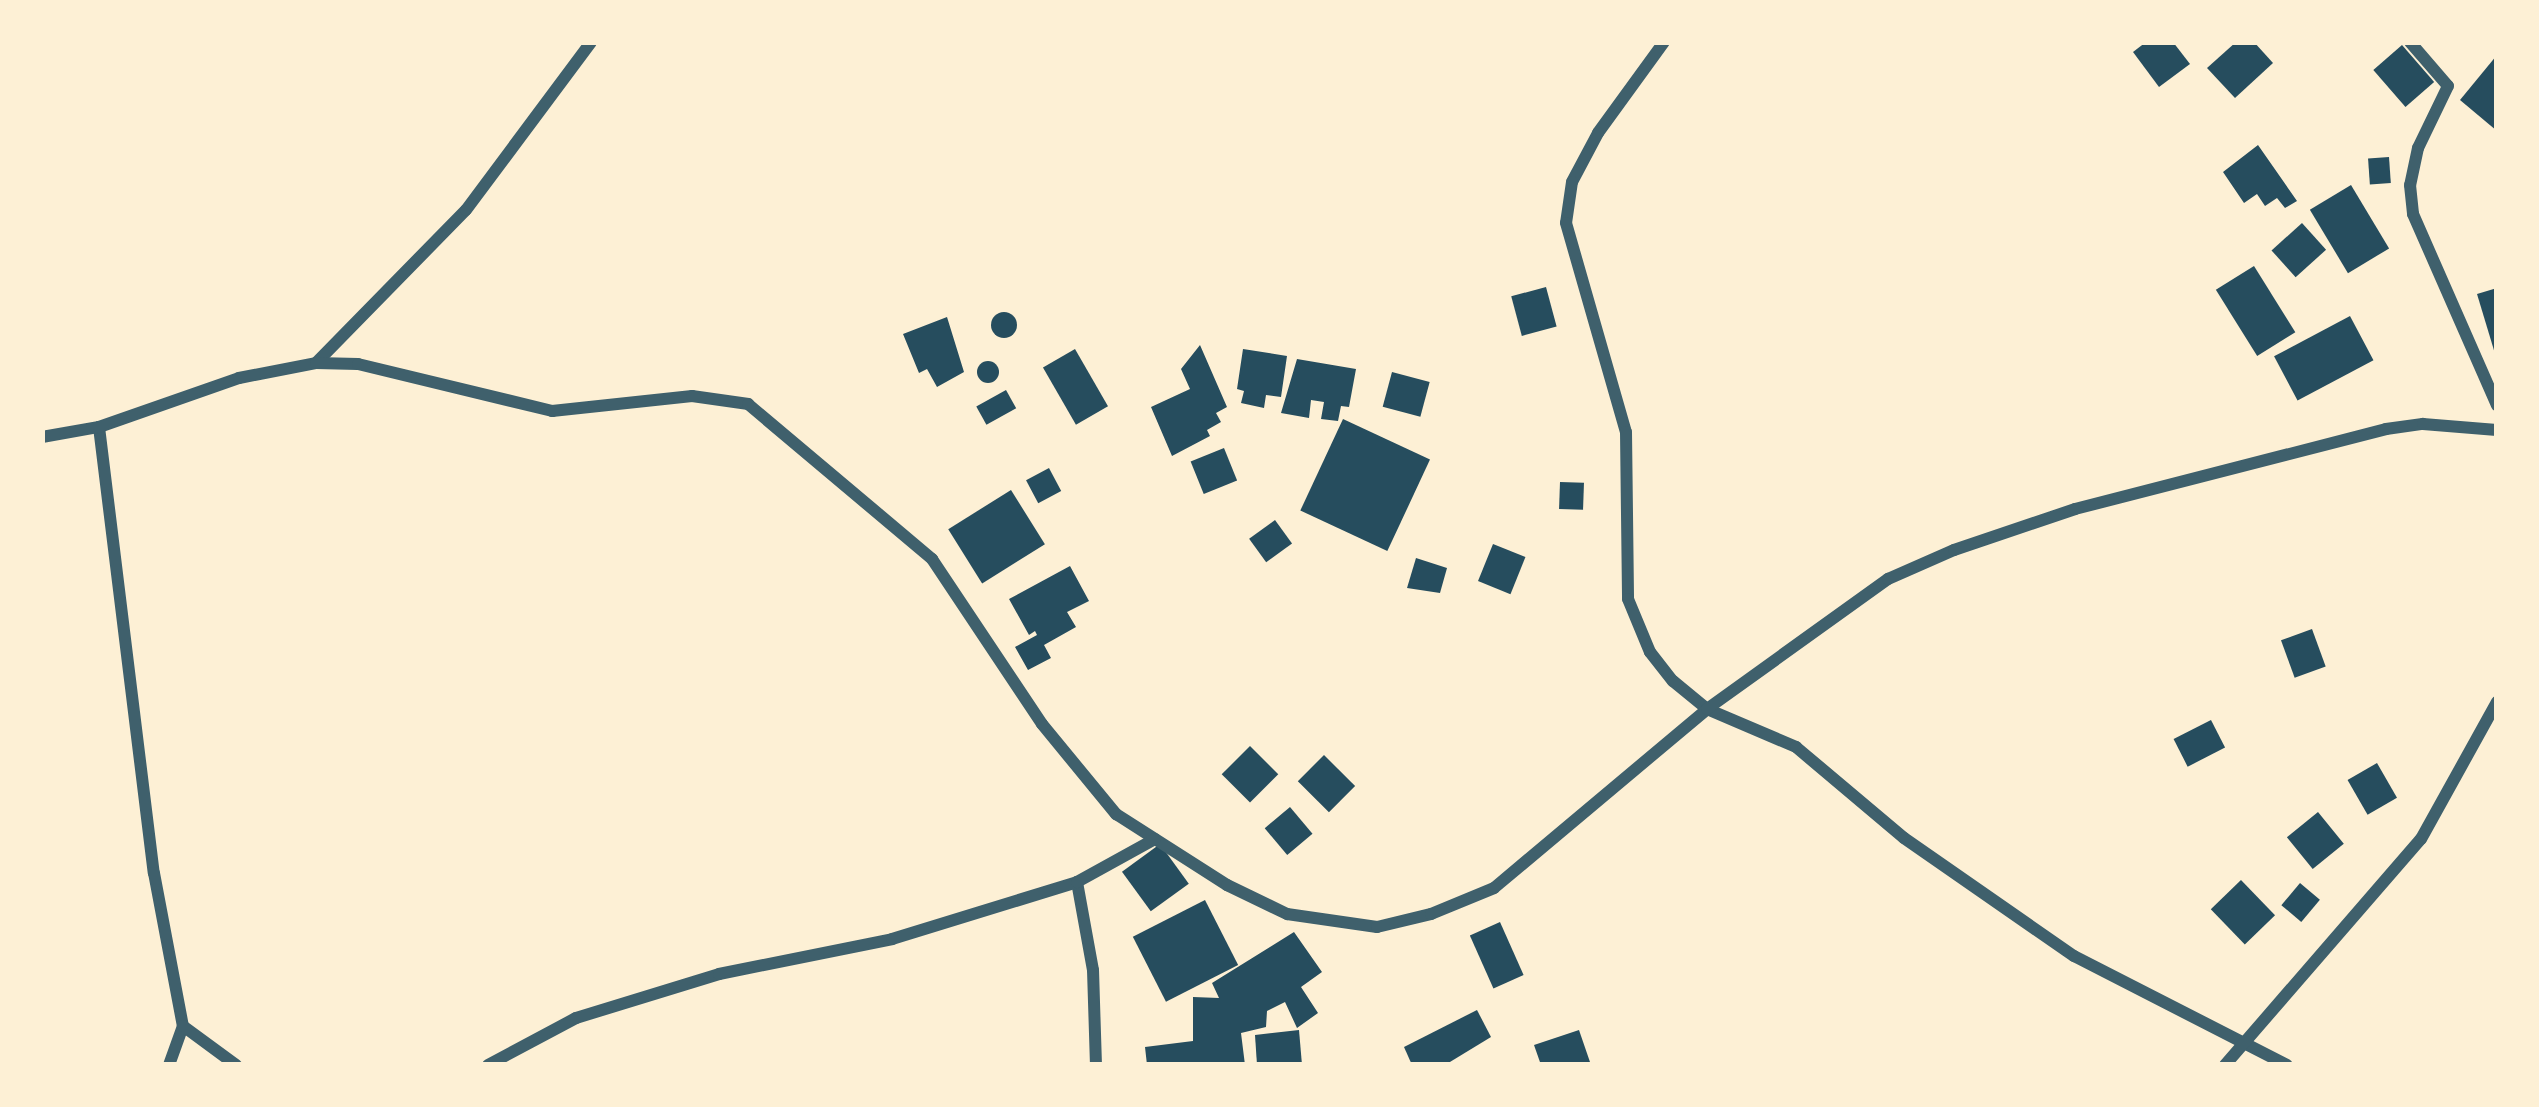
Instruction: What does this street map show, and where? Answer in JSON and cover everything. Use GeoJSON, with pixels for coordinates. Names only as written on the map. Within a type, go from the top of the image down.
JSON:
{"type":"FeatureCollection","features":[{"type":"Feature","properties":{"kind":"street"},"geometry":{"type":"LineString","coordinates":[[316,363],[466,210],[591,42]]}},
{"type":"Feature","properties":{"kind":"street"},"geometry":{"type":"LineString","coordinates":[[1664,42],[1598,134],[1572,182],[1566,223],[1626,432],[1628,599],[1650,652],[1673,681],[1708,709],[1796,747],[1904,838],[2074,956],[2287,1065]]}},
{"type":"Feature","properties":{"kind":"street"},"geometry":{"type":"LineString","coordinates":[[2410,42],[2448,86],[2417,148],[2410,185],[2413,214],[2497,404]]}},
{"type":"Feature","properties":{"kind":"street"},"geometry":{"type":"LineString","coordinates":[[42,436],[99,428],[239,378],[316,363],[358,364],[552,411],[692,396],[748,404],[932,559],[1082,777],[1116,814],[1287,914],[1377,927],[1431,914],[1494,888],[1708,709],[1888,579],[1954,550],[2075,509],[2386,429],[2423,424],[2497,430]]}},
{"type":"Feature","properties":{"kind":"street"},"geometry":{"type":"LineString","coordinates":[[99,428],[154,872],[184,1026],[169,1065]]}},
{"type":"Feature","properties":{"kind":"street"},"geometry":{"type":"LineString","coordinates":[[2224,1065],[2420,838],[2497,702]]}},
{"type":"Feature","properties":{"kind":"street"},"geometry":{"type":"LineString","coordinates":[[488,1065],[576,1018],[678,986],[892,939],[1077,882],[1155,839]]}},
{"type":"Feature","properties":{"kind":"street"},"geometry":{"type":"LineString","coordinates":[[1077,882],[1093,970],[1096,1065]]}},
{"type":"Feature","properties":{"kind":"street"},"geometry":{"type":"LineString","coordinates":[[184,1026],[236,1065]]}},
{"type":"Feature","properties":{"kind":"building"},"geometry":{"type":"Polygon","coordinates":[[[2146,42],[2173,42],[2190,64],[2159,87],[2133,52],[2146,42]]]}},
{"type":"Feature","properties":{"kind":"building"},"geometry":{"type":"Polygon","coordinates":[[[2236,42],[2254,42],[2273,63],[2235,98],[2207,68],[2236,42]]]}},
{"type":"Feature","properties":{"kind":"building"},"geometry":{"type":"Polygon","coordinates":[[[2402,45],[2434,82],[2405,107],[2373,70],[2402,45]]]}},
{"type":"Feature","properties":{"kind":"building"},"geometry":{"type":"Polygon","coordinates":[[[2497,55],[2497,131],[2460,100],[2497,55]]]}},
{"type":"Feature","properties":{"kind":"building"},"geometry":{"type":"Polygon","coordinates":[[[2258,145],[2297,201],[2285,208],[2277,198],[2265,206],[2257,194],[2244,203],[2223,172],[2258,145]]]}},
{"type":"Feature","properties":{"kind":"building"},"geometry":{"type":"Polygon","coordinates":[[[2389,157],[2391,183],[2370,184],[2368,158],[2389,157]]]}},
{"type":"Feature","properties":{"kind":"building"},"geometry":{"type":"Polygon","coordinates":[[[2351,185],[2389,248],[2348,273],[2310,210],[2351,185]]]}},
{"type":"Feature","properties":{"kind":"building"},"geometry":{"type":"Polygon","coordinates":[[[2302,223],[2326,250],[2296,277],[2272,250],[2302,223]]]}},
{"type":"Feature","properties":{"kind":"building"},"geometry":{"type":"Polygon","coordinates":[[[2254,266],[2295,332],[2257,356],[2216,290],[2254,266]]]}},
{"type":"Feature","properties":{"kind":"building"},"geometry":{"type":"Polygon","coordinates":[[[1546,287],[1557,327],[1522,336],[1511,296],[1546,287]]]}},
{"type":"Feature","properties":{"kind":"building"},"geometry":{"type":"Polygon","coordinates":[[[2497,288],[2497,357],[2496,357],[2477,294],[2497,288]]]}},
{"type":"Feature","properties":{"kind":"building"},"geometry":{"type":"Polygon","coordinates":[[[1004,312],[1017,325],[1004,338],[991,325],[1004,312]]]}},
{"type":"Feature","properties":{"kind":"building"},"geometry":{"type":"Polygon","coordinates":[[[2350,316],[2373,360],[2298,401],[2274,356],[2350,316]]]}},
{"type":"Feature","properties":{"kind":"building"},"geometry":{"type":"Polygon","coordinates":[[[947,317],[964,372],[937,387],[927,369],[919,373],[903,334],[947,317]]]}},
{"type":"Feature","properties":{"kind":"building"},"geometry":{"type":"Polygon","coordinates":[[[1200,345],[1227,407],[1216,413],[1221,422],[1207,430],[1210,436],[1172,456],[1151,407],[1190,389],[1181,369],[1200,345]]]}},
{"type":"Feature","properties":{"kind":"building"},"geometry":{"type":"Polygon","coordinates":[[[1075,349],[1108,406],[1076,425],[1043,368],[1075,349]]]}},
{"type":"Feature","properties":{"kind":"building"},"geometry":{"type":"Polygon","coordinates":[[[1243,349],[1287,356],[1281,397],[1266,395],[1264,408],[1241,403],[1244,391],[1237,389],[1243,349]]]}},
{"type":"Feature","properties":{"kind":"building"},"geometry":{"type":"Polygon","coordinates":[[[1297,359],[1356,369],[1349,407],[1341,406],[1338,421],[1321,419],[1324,402],[1311,400],[1309,418],[1281,413],[1297,359]]]}},
{"type":"Feature","properties":{"kind":"building"},"geometry":{"type":"Polygon","coordinates":[[[988,361],[999,372],[988,383],[977,372],[988,361]]]}},
{"type":"Feature","properties":{"kind":"building"},"geometry":{"type":"Polygon","coordinates":[[[1392,372],[1430,382],[1420,417],[1383,407],[1392,372]]]}},
{"type":"Feature","properties":{"kind":"building"},"geometry":{"type":"Polygon","coordinates":[[[1006,390],[1016,408],[986,425],[976,406],[1006,390]]]}},
{"type":"Feature","properties":{"kind":"building"},"geometry":{"type":"Polygon","coordinates":[[[1343,419],[1430,460],[1387,551],[1300,511],[1343,419]]]}},
{"type":"Feature","properties":{"kind":"building"},"geometry":{"type":"Polygon","coordinates":[[[1224,448],[1237,480],[1204,494],[1191,461],[1224,448]]]}},
{"type":"Feature","properties":{"kind":"building"},"geometry":{"type":"Polygon","coordinates":[[[1049,468],[1061,491],[1038,503],[1026,480],[1049,468]]]}},
{"type":"Feature","properties":{"kind":"building"},"geometry":{"type":"Polygon","coordinates":[[[1560,482],[1584,483],[1583,510],[1559,509],[1560,482]]]}},
{"type":"Feature","properties":{"kind":"building"},"geometry":{"type":"Polygon","coordinates":[[[1011,490],[1045,544],[982,583],[948,529],[1011,490]]]}},
{"type":"Feature","properties":{"kind":"building"},"geometry":{"type":"Polygon","coordinates":[[[1275,520],[1292,543],[1266,562],[1249,539],[1275,520]]]}},
{"type":"Feature","properties":{"kind":"building"},"geometry":{"type":"Polygon","coordinates":[[[1493,544],[1525,557],[1510,594],[1478,581],[1493,544]]]}},
{"type":"Feature","properties":{"kind":"building"},"geometry":{"type":"Polygon","coordinates":[[[1416,558],[1447,568],[1440,593],[1407,588],[1416,558]]]}},
{"type":"Feature","properties":{"kind":"building"},"geometry":{"type":"Polygon","coordinates":[[[1070,566],[1089,601],[1067,612],[1076,627],[1044,645],[1051,658],[1028,670],[1015,647],[1037,635],[1035,631],[1029,635],[1009,599],[1070,566]]]}},
{"type":"Feature","properties":{"kind":"building"},"geometry":{"type":"Polygon","coordinates":[[[2312,629],[2326,667],[2295,678],[2281,640],[2312,629]]]}},
{"type":"Feature","properties":{"kind":"building"},"geometry":{"type":"Polygon","coordinates":[[[2211,720],[2225,748],[2188,767],[2174,739],[2211,720]]]}},
{"type":"Feature","properties":{"kind":"building"},"geometry":{"type":"Polygon","coordinates":[[[1250,746],[1278,774],[1250,803],[1222,774],[1250,746]]]}},
{"type":"Feature","properties":{"kind":"building"},"geometry":{"type":"Polygon","coordinates":[[[1324,755],[1355,786],[1329,812],[1298,781],[1324,755]]]}},
{"type":"Feature","properties":{"kind":"building"},"geometry":{"type":"Polygon","coordinates":[[[2377,763],[2397,798],[2368,815],[2348,780],[2377,763]]]}},
{"type":"Feature","properties":{"kind":"building"},"geometry":{"type":"Polygon","coordinates":[[[1290,807],[1312,834],[1287,855],[1265,828],[1290,807]]]}},
{"type":"Feature","properties":{"kind":"building"},"geometry":{"type":"Polygon","coordinates":[[[2318,812],[2344,844],[2313,869],[2287,837],[2318,812]]]}},
{"type":"Feature","properties":{"kind":"building"},"geometry":{"type":"Polygon","coordinates":[[[1160,844],[1189,884],[1151,911],[1122,872],[1160,844]]]}},
{"type":"Feature","properties":{"kind":"building"},"geometry":{"type":"Polygon","coordinates":[[[2241,880],[2275,915],[2245,944],[2211,909],[2241,880]]]}},
{"type":"Feature","properties":{"kind":"building"},"geometry":{"type":"Polygon","coordinates":[[[2300,883],[2320,900],[2301,922],[2281,905],[2300,883]]]}},
{"type":"Feature","properties":{"kind":"building"},"geometry":{"type":"Polygon","coordinates":[[[1205,900],[1238,965],[1166,1002],[1133,937],[1205,900]]]}},
{"type":"Feature","properties":{"kind":"building"},"geometry":{"type":"Polygon","coordinates":[[[1500,922],[1524,975],[1493,988],[1470,935],[1500,922]]]}},
{"type":"Feature","properties":{"kind":"building"},"geometry":{"type":"Polygon","coordinates":[[[1294,932],[1322,972],[1301,987],[1318,1013],[1297,1028],[1285,1002],[1267,1011],[1266,1027],[1241,1033],[1245,1065],[1147,1065],[1145,1047],[1193,1041],[1193,997],[1219,998],[1212,983],[1294,932]]]}},
{"type":"Feature","properties":{"kind":"building"},"geometry":{"type":"Polygon","coordinates":[[[1477,1010],[1491,1037],[1445,1065],[1412,1065],[1404,1047],[1477,1010]]]}},
{"type":"Feature","properties":{"kind":"building"},"geometry":{"type":"Polygon","coordinates":[[[1299,1030],[1302,1065],[1257,1065],[1255,1035],[1299,1030]]]}},
{"type":"Feature","properties":{"kind":"building"},"geometry":{"type":"Polygon","coordinates":[[[1579,1030],[1591,1065],[1541,1065],[1534,1045],[1579,1030]]]}}]}
